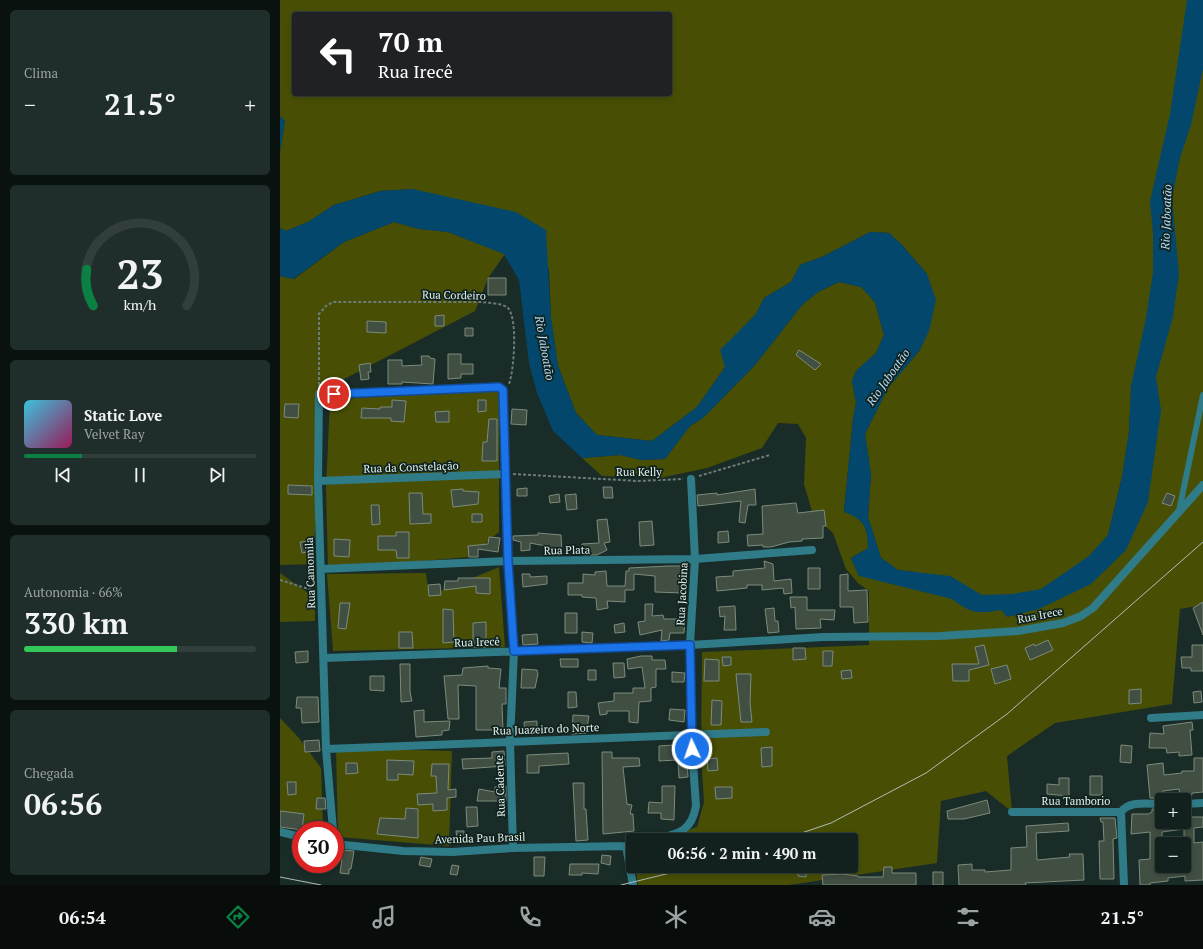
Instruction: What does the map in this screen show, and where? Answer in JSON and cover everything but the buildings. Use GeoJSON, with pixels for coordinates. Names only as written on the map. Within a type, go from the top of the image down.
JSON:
{"type":"FeatureCollection","features":[{"type":"Feature","properties":{"kind":"street"},"geometry":{"type":"LineString","coordinates":[[318,394],[499,387],[503,390]]}},
{"type":"Feature","properties":{"kind":"street","name":"Rua Cadente"},"geometry":{"type":"LineString","coordinates":[[503,390],[508,562],[514,651],[510,741],[513,848]]}},
{"type":"Feature","properties":{"kind":"street","name":"Rua Camomila"},"geometry":{"type":"LineString","coordinates":[[318,394],[318,482],[326,749],[332,821]]}},
{"type":"Feature","properties":{"kind":"street","name":"Rua da Constelação"},"geometry":{"type":"LineString","coordinates":[[318,482],[505,474]]}},
{"type":"Feature","properties":{"kind":"street","name":"Rua Jacobina"},"geometry":{"type":"LineString","coordinates":[[677,833],[689,827],[694,818],[696,806],[691,734],[690,645],[695,559],[691,479]]}},
{"type":"Feature","properties":{"kind":"street","name":"Rua Irece"},"geometry":{"type":"LineString","coordinates":[[823,637],[940,636],[1018,631],[1063,623],[1081,616],[1102,600],[1179,511],[1203,486]]}},
{"type":"Feature","properties":{"kind":"street","name":"Rua Plata"},"geometry":{"type":"LineString","coordinates":[[321,569],[508,562],[695,559],[812,550]]}},
{"type":"Feature","properties":{"kind":"street","name":"Rua Irecê"},"geometry":{"type":"LineString","coordinates":[[324,658],[690,645],[823,637]]}},
{"type":"Feature","properties":{"kind":"street"},"geometry":{"type":"LineString","coordinates":[[1151,718],[1203,715]]}},
{"type":"Feature","properties":{"kind":"street","name":"Rua Juazeiro do Norte"},"geometry":{"type":"LineString","coordinates":[[326,749],[766,732]]}},
{"type":"Feature","properties":{"kind":"street"},"geometry":{"type":"LineString","coordinates":[[1191,804],[1203,803]]}},
{"type":"Feature","properties":{"kind":"street","name":"Rua Tamborio"},"geometry":{"type":"LineString","coordinates":[[1012,812],[1121,812],[1124,808],[1132,804],[1155,804]]}},
{"type":"Feature","properties":{"kind":"street"},"geometry":{"type":"LineString","coordinates":[[1121,812],[1124,885]]}},
{"type":"Feature","properties":{"kind":"street"},"geometry":{"type":"LineString","coordinates":[[280,832],[292,835]]}},
{"type":"Feature","properties":{"kind":"street","name":"Avenida Pau Brasil"},"geometry":{"type":"LineString","coordinates":[[344,845],[403,851],[452,852],[513,848],[626,845]]}},
{"type":"Feature","properties":{"kind":"street","name":"Avenida Pau Brasil"},"geometry":{"type":"LineString","coordinates":[[632,873],[633,885]]}},
{"type":"Feature","properties":{"kind":"lane"},"geometry":{"type":"LineString","coordinates":[[1179,511],[1203,395]]}},
{"type":"Feature","properties":{"kind":"path","name":"Rua Cordeiro"},"geometry":{"type":"LineString","coordinates":[[318,394],[319,314],[326,306],[333,302],[481,302],[504,306],[509,309],[511,315],[514,365],[508,387],[503,390]]}},
{"type":"Feature","properties":{"kind":"path","name":"Rua Kelly"},"geometry":{"type":"LineString","coordinates":[[505,474],[638,482],[691,479],[770,455]]}},
{"type":"Feature","properties":{"kind":"path"},"geometry":{"type":"LineString","coordinates":[[280,580],[321,593]]}},
{"type":"Feature","properties":{"kind":"green space"},"geometry":{"type":"Polygon","coordinates":[[[280,0],[1203,0],[1203,605],[1180,609],[1172,704],[1055,723],[1007,756],[1012,812],[986,791],[941,801],[937,863],[789,885],[638,885],[636,873],[858,873],[858,833],[680,833],[697,827],[704,802],[701,755],[702,652],[869,645],[869,591],[858,583],[846,569],[833,533],[813,515],[804,484],[806,438],[798,424],[778,423],[762,448],[707,468],[660,478],[602,476],[582,458],[621,455],[641,460],[665,459],[690,426],[703,418],[755,365],[802,305],[818,292],[839,282],[861,287],[875,302],[884,335],[876,353],[856,371],[852,381],[856,402],[844,511],[856,517],[864,525],[867,534],[868,548],[851,558],[859,576],[915,572],[898,570],[881,558],[868,517],[871,474],[865,434],[888,388],[920,350],[927,274],[902,245],[889,233],[870,232],[824,256],[800,265],[791,282],[764,298],[756,314],[740,331],[725,367],[697,407],[652,441],[597,435],[576,413],[558,366],[551,318],[549,269],[413,189],[380,191],[334,205],[308,222],[286,231],[280,228],[280,152],[285,121],[280,116],[280,0]],[[1131,386],[1129,432],[1122,477],[1108,535],[1095,550],[1128,546],[1131,386]]]}},
{"type":"Feature","properties":{"kind":"green space"},"geometry":{"type":"Polygon","coordinates":[[[394,222],[419,229],[448,232],[505,254],[488,278],[475,311],[323,390],[313,564],[280,565],[280,276],[294,279],[344,242],[394,222]]]}},
{"type":"Feature","properties":{"kind":"green space"},"geometry":{"type":"Polygon","coordinates":[[[499,387],[499,532],[469,557],[328,569],[326,488],[330,400],[499,387]]]}},
{"type":"Feature","properties":{"kind":"green space"},"geometry":{"type":"Polygon","coordinates":[[[499,567],[505,647],[333,651],[327,574],[426,573],[429,596],[499,567]]]}},
{"type":"Feature","properties":{"kind":"green space"},"geometry":{"type":"Polygon","coordinates":[[[280,573],[315,598],[315,621],[280,622],[280,573]]]}},
{"type":"Feature","properties":{"kind":"green space"},"geometry":{"type":"Polygon","coordinates":[[[280,718],[299,738],[321,768],[323,821],[292,821],[292,829],[280,827],[280,718]]]}},
{"type":"Feature","properties":{"kind":"green space"},"geometry":{"type":"Polygon","coordinates":[[[336,748],[452,751],[449,846],[344,837],[344,821],[338,821],[336,748]]]}},
{"type":"Feature","properties":{"kind":"water","name":"Rio Jaboatão"},"geometry":{"type":"Polygon","coordinates":[[[1187,0],[1203,0],[1203,69],[1191,125],[1180,158],[1172,198],[1179,274],[1173,317],[1156,377],[1161,410],[1148,502],[1126,550],[1091,584],[1039,609],[1007,617],[1001,610],[975,612],[965,608],[952,599],[859,576],[851,558],[868,548],[866,529],[860,521],[844,512],[853,419],[856,403],[852,381],[856,371],[876,353],[884,335],[875,302],[861,287],[839,282],[818,292],[802,305],[755,365],[703,418],[690,426],[665,459],[641,460],[620,455],[582,458],[553,431],[537,393],[529,363],[519,280],[504,254],[448,232],[419,229],[394,222],[344,242],[293,279],[280,276],[280,228],[286,231],[308,222],[334,205],[381,191],[413,189],[516,212],[546,230],[551,318],[558,366],[576,413],[597,435],[652,441],[697,407],[725,367],[720,350],[756,314],[764,298],[791,282],[800,265],[824,256],[870,232],[889,233],[902,245],[927,274],[936,300],[929,331],[920,350],[888,388],[865,434],[871,474],[868,517],[881,558],[898,570],[950,576],[982,595],[1012,594],[1041,589],[1089,556],[1108,535],[1122,477],[1129,432],[1131,386],[1146,318],[1153,272],[1153,234],[1150,201],[1170,114],[1187,0]]]}},
{"type":"Feature","properties":{"kind":"water"},"geometry":{"type":"Polygon","coordinates":[[[280,116],[285,121],[280,152],[280,116]]]}},
{"type":"Feature","properties":{"kind":"tram line"},"geometry":{"type":"LineString","coordinates":[[802,833],[831,823],[926,773],[1007,714],[1203,542]]}},
{"type":"Feature","properties":{"kind":"tram line"},"geometry":{"type":"LineString","coordinates":[[621,885],[670,873]]}},
{"type":"Feature","properties":{"kind":"tram line"},"geometry":{"type":"LineString","coordinates":[[280,877],[321,885]]}},
{"type":"Feature","properties":{"kind":"route"},"geometry":{"type":"LineString","coordinates":[[334,394],[499,387],[503,390],[508,562],[514,651],[690,645],[692,749]]}}]}
